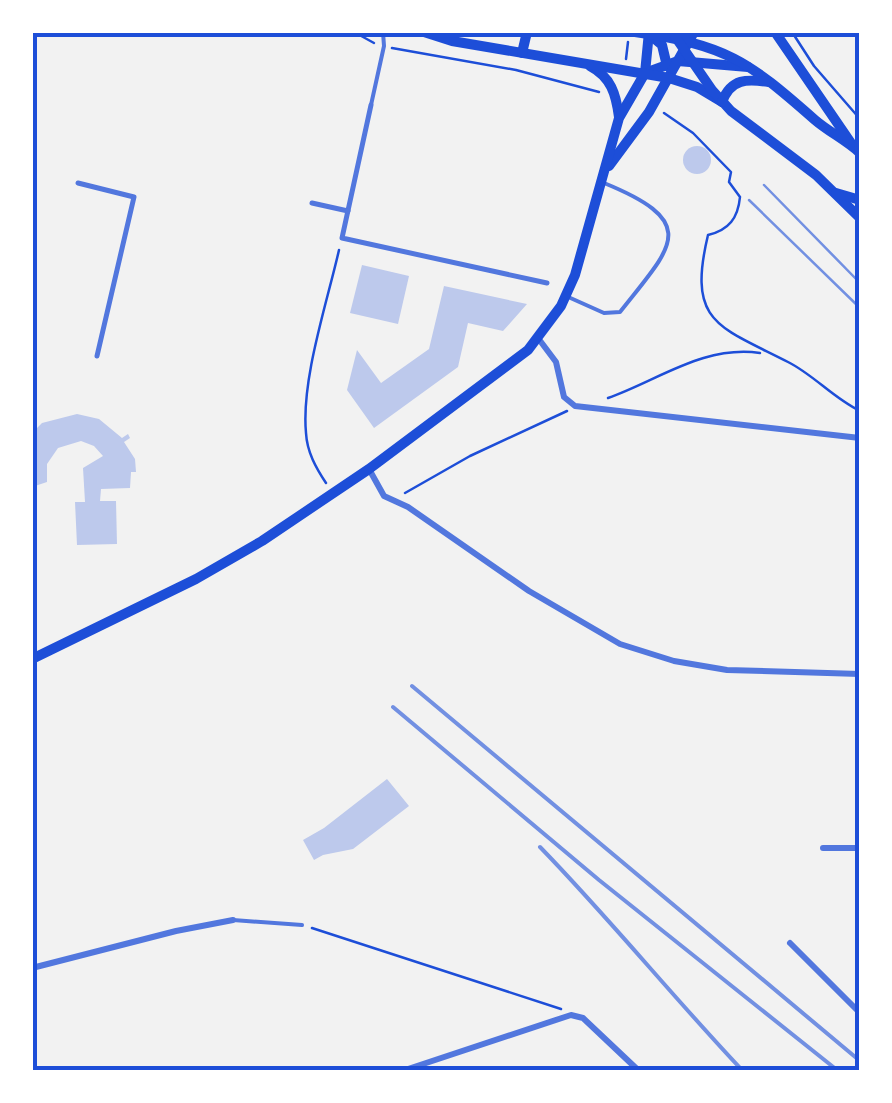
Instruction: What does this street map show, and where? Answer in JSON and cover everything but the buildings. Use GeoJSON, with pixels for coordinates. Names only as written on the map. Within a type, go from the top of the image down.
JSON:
{"type":"FeatureCollection","features":[{"type":"Feature","properties":{"kind":"main road"},"geometry":{"type":"LineString","coordinates":[[424,32],[669,78],[697,87],[722,102]]}},
{"type":"Feature","properties":{"kind":"main road"},"geometry":{"type":"LineString","coordinates":[[522,53],[527,32]]}},
{"type":"Feature","properties":{"kind":"main road"},"geometry":{"type":"LineString","coordinates":[[775,32],[857,151]]}},
{"type":"Feature","properties":{"kind":"main road"},"geometry":{"type":"LineString","coordinates":[[649,34],[662,45],[682,50],[715,48],[754,68],[857,151]]}},
{"type":"Feature","properties":{"kind":"main road"},"geometry":{"type":"LineString","coordinates":[[32,659],[208,572],[334,493],[514,361],[538,338],[566,296],[582,255],[619,118],[645,73],[649,34]]}},
{"type":"Feature","properties":{"kind":"main road"},"geometry":{"type":"LineString","coordinates":[[632,36],[674,35],[722,102],[745,124],[836,192],[860,218]]}},
{"type":"Feature","properties":{"kind":"main road"},"geometry":{"type":"LineString","coordinates":[[645,73],[682,50]]}},
{"type":"Feature","properties":{"kind":"main road"},"geometry":{"type":"LineString","coordinates":[[602,179],[669,78],[682,50]]}},
{"type":"Feature","properties":{"kind":"main road"},"geometry":{"type":"LineString","coordinates":[[692,62],[754,68]]}},
{"type":"Feature","properties":{"kind":"main road"},"geometry":{"type":"LineString","coordinates":[[585,63],[598,70],[614,88],[619,118]]}},
{"type":"Feature","properties":{"kind":"main road"},"geometry":{"type":"LineString","coordinates":[[722,102],[732,84],[741,80],[774,82]]}},
{"type":"Feature","properties":{"kind":"main road"},"geometry":{"type":"LineString","coordinates":[[836,192],[860,200]]}},
{"type":"Feature","properties":{"kind":"street"},"geometry":{"type":"LineString","coordinates":[[371,105],[342,238],[547,283]]}},
{"type":"Feature","properties":{"kind":"street"},"geometry":{"type":"LineString","coordinates":[[78,183],[134,197],[97,356]]}},
{"type":"Feature","properties":{"kind":"street"},"geometry":{"type":"LineString","coordinates":[[312,203],[348,211]]}},
{"type":"Feature","properties":{"kind":"street"},"geometry":{"type":"LineString","coordinates":[[538,338],[556,362],[564,397],[576,406],[860,438]]}},
{"type":"Feature","properties":{"kind":"street"},"geometry":{"type":"LineString","coordinates":[[369,469],[379,490],[394,501],[529,592],[620,644],[674,661],[727,670],[860,674]]}},
{"type":"Feature","properties":{"kind":"street"},"geometry":{"type":"LineString","coordinates":[[823,848],[860,848]]}},
{"type":"Feature","properties":{"kind":"street"},"geometry":{"type":"LineString","coordinates":[[32,968],[233,920]]}},
{"type":"Feature","properties":{"kind":"street"},"geometry":{"type":"LineString","coordinates":[[790,943],[860,1014]]}},
{"type":"Feature","properties":{"kind":"street"},"geometry":{"type":"LineString","coordinates":[[405,1070],[571,1015],[583,1018],[638,1070]]}},
{"type":"Feature","properties":{"kind":"lane"},"geometry":{"type":"LineString","coordinates":[[371,105],[384,46],[383,32]]}},
{"type":"Feature","properties":{"kind":"lane"},"geometry":{"type":"LineString","coordinates":[[566,296],[604,313],[620,312],[670,245],[670,228],[660,213],[602,179]]}},
{"type":"Feature","properties":{"kind":"lane"},"geometry":{"type":"LineString","coordinates":[[233,920],[302,925]]}},
{"type":"Feature","properties":{"kind":"path"},"geometry":{"type":"LineString","coordinates":[[792,32],[814,66],[860,120]]}},
{"type":"Feature","properties":{"kind":"path"},"geometry":{"type":"LineString","coordinates":[[626,57],[632,36]]}},
{"type":"Feature","properties":{"kind":"path"},"geometry":{"type":"LineString","coordinates":[[417,53],[516,70],[601,93]]}},
{"type":"Feature","properties":{"kind":"path"},"geometry":{"type":"LineString","coordinates":[[664,114],[693,132],[731,172],[730,182],[740,197],[738,214],[720,232],[708,235],[699,267],[700,292],[715,318],[740,339],[788,362],[860,411]]}},
{"type":"Feature","properties":{"kind":"path"},"geometry":{"type":"LineString","coordinates":[[334,493],[312,459],[305,431],[311,374],[342,238]]}},
{"type":"Feature","properties":{"kind":"path"},"geometry":{"type":"LineString","coordinates":[[600,401],[708,355],[766,354]]}},
{"type":"Feature","properties":{"kind":"path"},"geometry":{"type":"LineString","coordinates":[[394,501],[454,464],[576,406]]}},
{"type":"Feature","properties":{"kind":"path"},"geometry":{"type":"LineString","coordinates":[[302,925],[509,990],[571,1015]]}},
{"type":"Feature","properties":{"kind":"tram line"},"geometry":{"type":"LineString","coordinates":[[764,185],[860,283]]}},
{"type":"Feature","properties":{"kind":"tram line"},"geometry":{"type":"LineString","coordinates":[[749,200],[860,308]]}},
{"type":"Feature","properties":{"kind":"railway"},"geometry":{"type":"LineString","coordinates":[[412,686],[860,1061]]}},
{"type":"Feature","properties":{"kind":"railway"},"geometry":{"type":"LineString","coordinates":[[393,707],[599,880],[837,1070]]}},
{"type":"Feature","properties":{"kind":"railway"},"geometry":{"type":"LineString","coordinates":[[540,847],[742,1070]]}}]}
